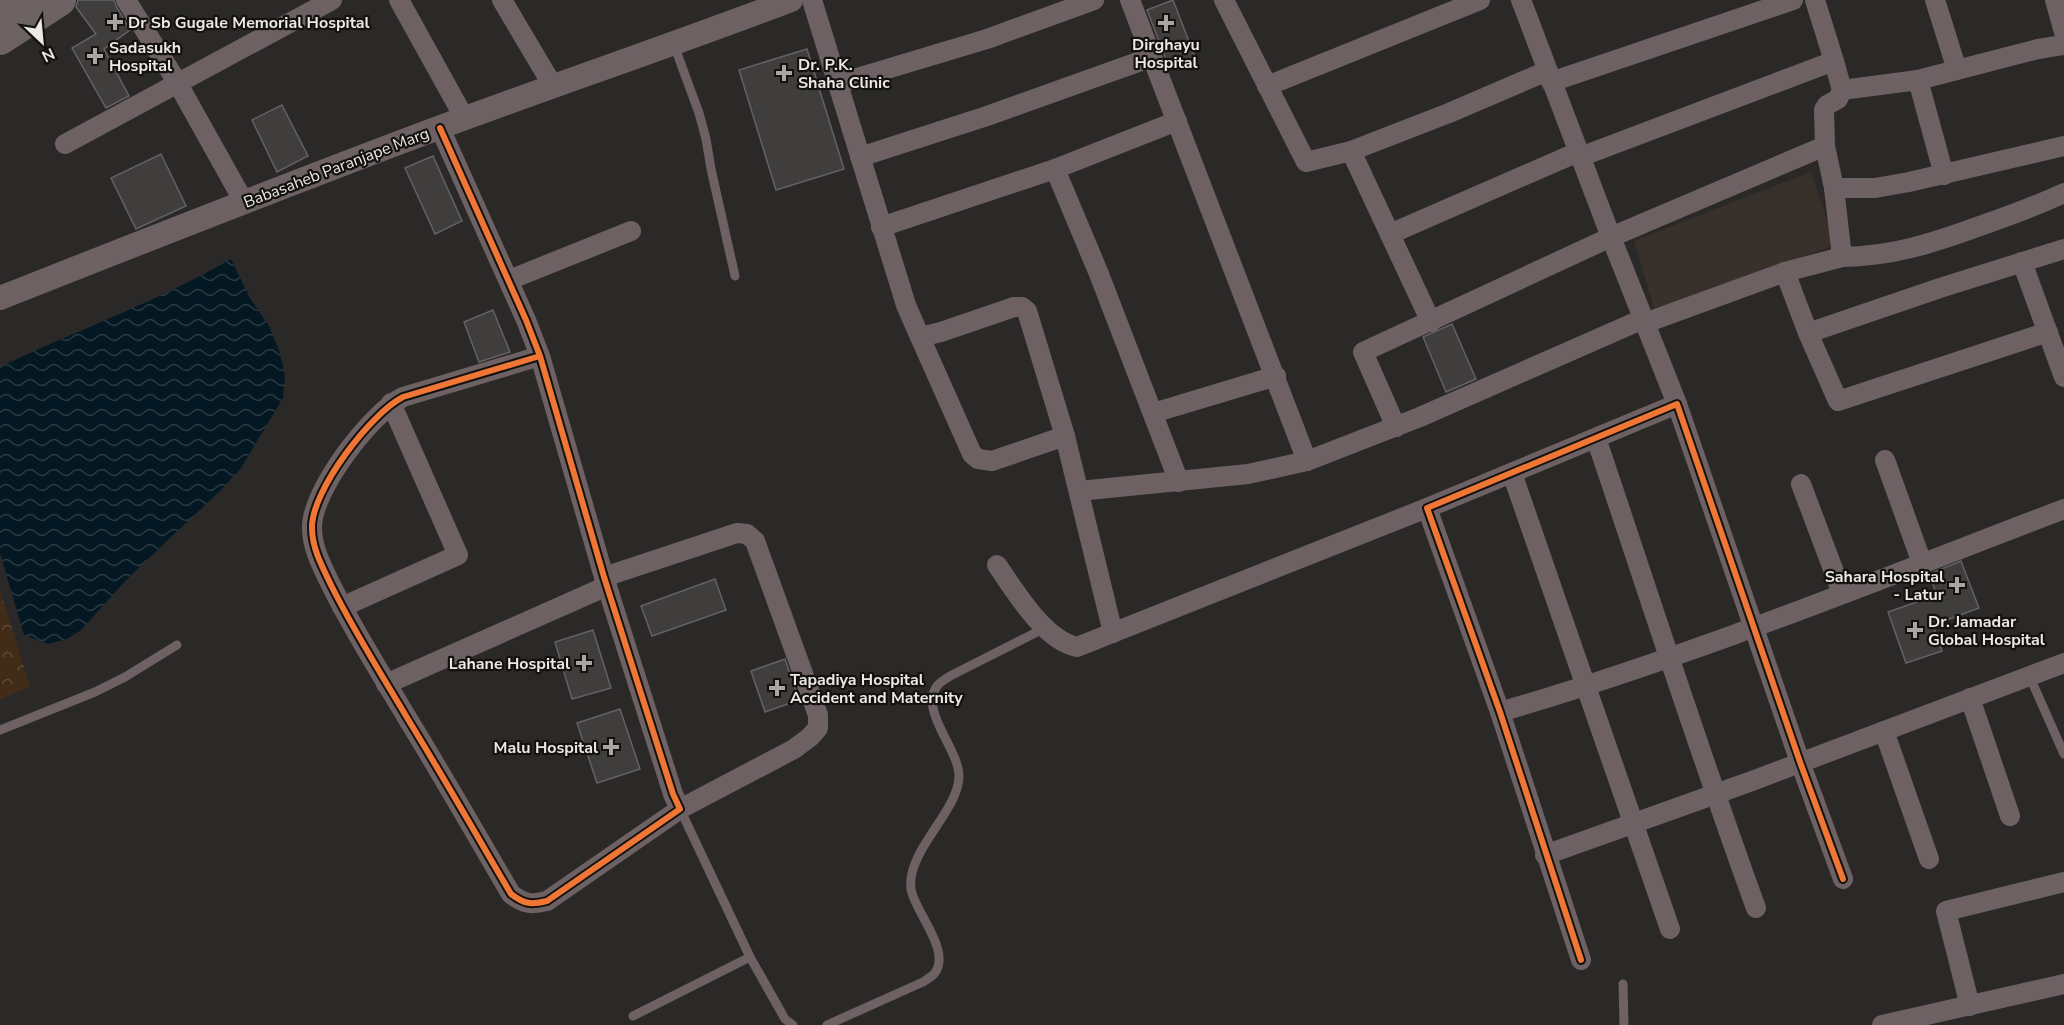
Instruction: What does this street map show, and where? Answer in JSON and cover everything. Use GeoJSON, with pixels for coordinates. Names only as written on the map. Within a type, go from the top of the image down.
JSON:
{"type":"FeatureCollection","features":[{"type":"Feature","properties":{"kind":"main road"},"geometry":{"type":"LineString","coordinates":[[0,12],[18,0]]}},
{"type":"Feature","properties":{"kind":"main road"},"geometry":{"type":"LineString","coordinates":[[0,39],[60,0]]}},
{"type":"Feature","properties":{"kind":"street"},"geometry":{"type":"LineString","coordinates":[[126,0],[177,82],[244,202]]}},
{"type":"Feature","properties":{"kind":"street"},"geometry":{"type":"LineString","coordinates":[[65,144],[332,0]]}},
{"type":"Feature","properties":{"kind":"street"},"geometry":{"type":"LineString","coordinates":[[399,0],[465,118]]}},
{"type":"Feature","properties":{"kind":"street"},"geometry":{"type":"LineString","coordinates":[[502,0],[553,86]]}},
{"type":"Feature","properties":{"kind":"street","name":"Babasaheb Paranjape Marg"},"geometry":{"type":"LineString","coordinates":[[0,298],[465,118],[674,45],[791,0]]}},
{"type":"Feature","properties":{"kind":"street"},"geometry":{"type":"LineString","coordinates":[[812,0],[906,305],[972,454],[978,459],[992,461],[1065,436]]}},
{"type":"Feature","properties":{"kind":"street"},"geometry":{"type":"LineString","coordinates":[[837,84],[987,39],[1094,0]]}},
{"type":"Feature","properties":{"kind":"street"},"geometry":{"type":"LineString","coordinates":[[1130,0],[1307,461]]}},
{"type":"Feature","properties":{"kind":"street"},"geometry":{"type":"LineString","coordinates":[[1224,0],[1306,162],[1351,151],[1549,76],[1793,0]]}},
{"type":"Feature","properties":{"kind":"street"},"geometry":{"type":"LineString","coordinates":[[1267,86],[1480,0]]}},
{"type":"Feature","properties":{"kind":"street"},"geometry":{"type":"LineString","coordinates":[[1815,0],[1842,90],[1838,99],[1827,105],[1824,110],[1825,147],[1834,188],[1842,257]]}},
{"type":"Feature","properties":{"kind":"street"},"geometry":{"type":"LineString","coordinates":[[1935,0],[1957,70]]}},
{"type":"Feature","properties":{"kind":"street"},"geometry":{"type":"LineString","coordinates":[[2055,0],[2064,32]]}},
{"type":"Feature","properties":{"kind":"street"},"geometry":{"type":"LineString","coordinates":[[1523,1],[1549,76],[1677,404],[1800,762],[1843,879]]}},
{"type":"Feature","properties":{"kind":"street"},"geometry":{"type":"LineString","coordinates":[[1842,90],[1918,80],[2038,49],[2064,45]]}},
{"type":"Feature","properties":{"kind":"street"},"geometry":{"type":"LineString","coordinates":[[860,157],[987,116],[1152,57]]}},
{"type":"Feature","properties":{"kind":"street"},"geometry":{"type":"LineString","coordinates":[[1390,234],[1579,154],[1834,61]]}},
{"type":"Feature","properties":{"kind":"street"},"geometry":{"type":"LineString","coordinates":[[1918,80],[1944,175]]}},
{"type":"Feature","properties":{"kind":"street"},"geometry":{"type":"LineString","coordinates":[[881,227],[1055,168],[1177,121]]}},
{"type":"Feature","properties":{"kind":"street"},"geometry":{"type":"LineString","coordinates":[[440,128],[509,279],[540,356],[605,581],[680,809]]}},
{"type":"Feature","properties":{"kind":"street"},"geometry":{"type":"LineString","coordinates":[[1834,188],[1875,188],[1944,175],[2064,146]]}},
{"type":"Feature","properties":{"kind":"street"},"geometry":{"type":"LineString","coordinates":[[1396,427],[1364,352],[1611,237],[1825,147]]}},
{"type":"Feature","properties":{"kind":"street"},"geometry":{"type":"LineString","coordinates":[[1351,151],[1431,322]]}},
{"type":"Feature","properties":{"kind":"street"},"geometry":{"type":"LineString","coordinates":[[1055,168],[1100,274],[1179,482]]}},
{"type":"Feature","properties":{"kind":"street"},"geometry":{"type":"LineString","coordinates":[[1079,491],[1248,474],[1307,461],[1396,427],[1644,321],[1785,272],[1842,257],[1871,257],[1905,251],[2005,217],[2064,193]]}},
{"type":"Feature","properties":{"kind":"street"},"geometry":{"type":"LineString","coordinates":[[509,279],[631,231]]}},
{"type":"Feature","properties":{"kind":"street"},"geometry":{"type":"LineString","coordinates":[[1808,333],[2064,249]]}},
{"type":"Feature","properties":{"kind":"street"},"geometry":{"type":"LineString","coordinates":[[2022,262],[2064,377]]}},
{"type":"Feature","properties":{"kind":"street"},"geometry":{"type":"LineString","coordinates":[[1785,272],[1808,333],[1838,401],[2048,332]]}},
{"type":"Feature","properties":{"kind":"street"},"geometry":{"type":"LineString","coordinates":[[920,337],[1014,307],[1022,307],[1027,311],[1065,436],[1113,633]]}},
{"type":"Feature","properties":{"kind":"street"},"geometry":{"type":"LineString","coordinates":[[386,684],[605,581],[737,533],[747,534],[755,541],[818,715],[818,728],[794,749],[680,809],[547,901],[531,904],[521,902],[511,894],[386,684],[342,607],[314,547],[311,525],[321,496],[349,447],[369,422],[391,403],[402,397],[540,356]]}},
{"type":"Feature","properties":{"kind":"street"},"geometry":{"type":"LineString","coordinates":[[1153,413],[1276,376]]}},
{"type":"Feature","properties":{"kind":"street"},"geometry":{"type":"LineString","coordinates":[[342,607],[458,555],[391,403]]}},
{"type":"Feature","properties":{"kind":"street"},"geometry":{"type":"LineString","coordinates":[[997,565],[1046,628],[1058,640],[1077,647],[1427,508],[1677,404]]}},
{"type":"Feature","properties":{"kind":"street"},"geometry":{"type":"LineString","coordinates":[[1596,438],[1714,794],[1756,908]]}},
{"type":"Feature","properties":{"kind":"street"},"geometry":{"type":"LineString","coordinates":[[1885,460],[1922,563]]}},
{"type":"Feature","properties":{"kind":"street"},"geometry":{"type":"LineString","coordinates":[[1512,473],[1670,929]]}},
{"type":"Feature","properties":{"kind":"street"},"geometry":{"type":"LineString","coordinates":[[1801,484],[1842,593]]}},
{"type":"Feature","properties":{"kind":"street"},"geometry":{"type":"LineString","coordinates":[[1427,508],[1500,712],[1581,960]]}},
{"type":"Feature","properties":{"kind":"street"},"geometry":{"type":"LineString","coordinates":[[1500,712],[1586,687],[1670,658],[2064,509]]}},
{"type":"Feature","properties":{"kind":"street"},"geometry":{"type":"LineString","coordinates":[[1545,855],[2064,663]]}},
{"type":"Feature","properties":{"kind":"street"},"geometry":{"type":"LineString","coordinates":[[1970,698],[2010,816]]}},
{"type":"Feature","properties":{"kind":"street"},"geometry":{"type":"LineString","coordinates":[[1884,731],[1929,859]]}},
{"type":"Feature","properties":{"kind":"street"},"geometry":{"type":"LineString","coordinates":[[1970,1006],[1946,911],[2064,882]]}},
{"type":"Feature","properties":{"kind":"street"},"geometry":{"type":"LineString","coordinates":[[1882,1025],[2064,984]]}},
{"type":"Feature","properties":{"kind":"lane"},"geometry":{"type":"LineString","coordinates":[[674,45],[704,130],[735,276]]}},
{"type":"Feature","properties":{"kind":"lane"},"geometry":{"type":"LineString","coordinates":[[827,1025],[923,982],[934,974],[938,966],[939,955],[935,941],[911,891],[910,878],[915,863],[958,789],[959,774],[953,754],[934,712],[932,698],[938,685],[952,675],[1046,628]]}},
{"type":"Feature","properties":{"kind":"lane"},"geometry":{"type":"LineString","coordinates":[[0,730],[95,692],[125,677],[177,645]]}},
{"type":"Feature","properties":{"kind":"lane"},"geometry":{"type":"LineString","coordinates":[[2029,675],[2064,754]]}},
{"type":"Feature","properties":{"kind":"lane"},"geometry":{"type":"LineString","coordinates":[[680,809],[750,957],[785,1019],[793,1025]]}},
{"type":"Feature","properties":{"kind":"lane"},"geometry":{"type":"LineString","coordinates":[[633,1016],[750,957]]}},
{"type":"Feature","properties":{"kind":"lane"},"geometry":{"type":"LineString","coordinates":[[1623,984],[1624,1025]]}},
{"type":"Feature","properties":{"kind":"shaded area"},"geometry":{"type":"Polygon","coordinates":[[[1811,172],[1835,245],[1655,311],[1634,241],[1811,172]]]}},
{"type":"Feature","properties":{"kind":"green space"},"geometry":{"type":"Polygon","coordinates":[[[0,591],[30,686],[0,700],[0,591]]]}},
{"type":"Feature","properties":{"kind":"water"},"geometry":{"type":"Polygon","coordinates":[[[231,259],[250,298],[269,326],[280,353],[285,376],[283,398],[241,468],[221,490],[130,576],[81,630],[67,639],[48,644],[24,635],[0,553],[0,367],[175,289],[231,259]]]}},
{"type":"Feature","properties":{"kind":"building"},"geometry":{"type":"Polygon","coordinates":[[[78,0],[114,0],[130,30],[104,49],[129,96],[106,108],[72,48],[96,34],[76,7],[78,0]]]}},
{"type":"Feature","properties":{"kind":"building"},"geometry":{"type":"Polygon","coordinates":[[[1173,0],[1195,57],[1169,67],[1147,10],[1173,0]]]}},
{"type":"Feature","properties":{"kind":"building"},"geometry":{"type":"Polygon","coordinates":[[[807,49],[844,169],[776,190],[739,70],[807,49]]]}},
{"type":"Feature","properties":{"kind":"building"},"geometry":{"type":"Polygon","coordinates":[[[282,105],[308,156],[277,172],[252,120],[282,105]]]}},
{"type":"Feature","properties":{"kind":"building"},"geometry":{"type":"Polygon","coordinates":[[[161,154],[186,206],[136,229],[111,178],[161,154]]]}},
{"type":"Feature","properties":{"kind":"building"},"geometry":{"type":"Polygon","coordinates":[[[433,156],[462,221],[435,234],[405,168],[433,156]]]}},
{"type":"Feature","properties":{"kind":"building"},"geometry":{"type":"Polygon","coordinates":[[[493,310],[510,352],[479,362],[464,322],[493,310]]]}},
{"type":"Feature","properties":{"kind":"building"},"geometry":{"type":"Polygon","coordinates":[[[1452,324],[1476,379],[1446,392],[1423,337],[1452,324]]]}},
{"type":"Feature","properties":{"kind":"building"},"geometry":{"type":"Polygon","coordinates":[[[1961,561],[1979,608],[1933,625],[1942,651],[1906,663],[1888,612],[1937,595],[1929,574],[1961,561]]]}},
{"type":"Feature","properties":{"kind":"building"},"geometry":{"type":"Polygon","coordinates":[[[715,579],[726,610],[652,636],[641,606],[715,579]]]}},
{"type":"Feature","properties":{"kind":"building"},"geometry":{"type":"Polygon","coordinates":[[[593,630],[611,688],[572,699],[555,642],[593,630]]]}},
{"type":"Feature","properties":{"kind":"building"},"geometry":{"type":"Polygon","coordinates":[[[785,659],[799,700],[765,712],[751,671],[785,659]]]}},
{"type":"Feature","properties":{"kind":"building"},"geometry":{"type":"Polygon","coordinates":[[[620,709],[640,769],[597,783],[577,723],[620,709]]]}},
{"type":"Feature","properties":{"kind":"cycle path"},"geometry":{"type":"LineString","coordinates":[[440,128],[540,356],[604,577],[673,794],[680,809],[547,901],[532,903],[524,902],[511,894],[369,655],[322,566],[316,551],[312,528],[314,512],[332,475],[360,436],[390,406],[403,397],[540,356]]}},
{"type":"Feature","properties":{"kind":"cycle path"},"geometry":{"type":"LineString","coordinates":[[1581,960],[1500,712],[1427,508],[1677,404],[1800,762],[1843,879]]}},
{"type":"Feature","properties":{"kind":"place","name":"Dr Sb Gugale Memorial Hospital"},"geometry":{"type":"Point","coordinates":[115,22]}},
{"type":"Feature","properties":{"kind":"place","name":"Dirghayu Hospital"},"geometry":{"type":"Point","coordinates":[1166,23]}},
{"type":"Feature","properties":{"kind":"place","name":"Sadasukh Hospital"},"geometry":{"type":"Point","coordinates":[95,56]}},
{"type":"Feature","properties":{"kind":"place","name":"Dr. P.K. Shaha Clinic"},"geometry":{"type":"Point","coordinates":[784,73]}},
{"type":"Feature","properties":{"kind":"place","name":"Sahara Hospital - Latur"},"geometry":{"type":"Point","coordinates":[1957,585]}},
{"type":"Feature","properties":{"kind":"place","name":"Dr. Jamadar Global Hospital"},"geometry":{"type":"Point","coordinates":[1915,630]}},
{"type":"Feature","properties":{"kind":"place","name":"Lahane Hospital"},"geometry":{"type":"Point","coordinates":[584,663]}},
{"type":"Feature","properties":{"kind":"place","name":"Tapadiya Hospital Accident and Maternity"},"geometry":{"type":"Point","coordinates":[777,688]}},
{"type":"Feature","properties":{"kind":"place","name":"Malu Hospital"},"geometry":{"type":"Point","coordinates":[611,747]}}]}
